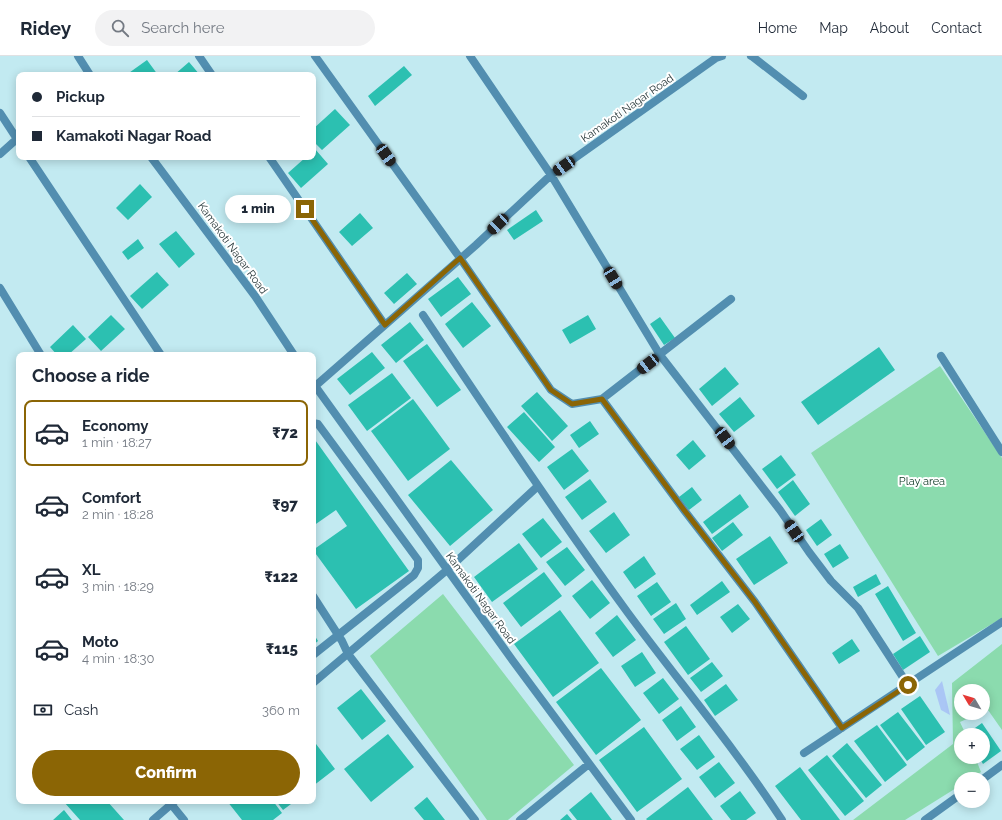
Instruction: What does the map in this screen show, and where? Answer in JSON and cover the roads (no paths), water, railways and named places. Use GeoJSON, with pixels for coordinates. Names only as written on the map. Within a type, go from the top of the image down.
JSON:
{"type":"FeatureCollection","features":[{"type":"Feature","properties":{"kind":"street"},"geometry":{"type":"LineString","coordinates":[[78,56],[88,72]]}},
{"type":"Feature","properties":{"kind":"street"},"geometry":{"type":"LineString","coordinates":[[199,56],[210,72]]}},
{"type":"Feature","properties":{"kind":"street"},"geometry":{"type":"LineString","coordinates":[[315,56],[460,258],[551,390],[572,404],[602,399],[731,300]]}},
{"type":"Feature","properties":{"kind":"street"},"geometry":{"type":"LineString","coordinates":[[470,56],[551,175],[660,354],[780,510],[808,552],[858,608],[908,685]]}},
{"type":"Feature","properties":{"kind":"street","name":"Kamakoti Nagar Road"},"geometry":{"type":"LineString","coordinates":[[316,384],[385,325],[551,175],[716,58],[722,56]]}},
{"type":"Feature","properties":{"kind":"street"},"geometry":{"type":"LineString","coordinates":[[751,56],[803,96]]}},
{"type":"Feature","properties":{"kind":"street"},"geometry":{"type":"LineString","coordinates":[[0,113],[16,136]]}},
{"type":"Feature","properties":{"kind":"street"},"geometry":{"type":"LineString","coordinates":[[0,154],[16,141]]}},
{"type":"Feature","properties":{"kind":"street"},"geometry":{"type":"LineString","coordinates":[[31,160],[159,352]]}},
{"type":"Feature","properties":{"kind":"street","name":"Kamakoti Nagar Road"},"geometry":{"type":"LineString","coordinates":[[153,160],[255,296],[292,352]]}},
{"type":"Feature","properties":{"kind":"street"},"geometry":{"type":"LineString","coordinates":[[271,160],[385,325]]}},
{"type":"Feature","properties":{"kind":"street"},"geometry":{"type":"LineString","coordinates":[[0,288],[39,352]]}},
{"type":"Feature","properties":{"kind":"street"},"geometry":{"type":"LineString","coordinates":[[423,315],[538,486],[628,612],[761,789],[782,820]]}},
{"type":"Feature","properties":{"kind":"street"},"geometry":{"type":"LineString","coordinates":[[941,356],[1002,452]]}},
{"type":"Feature","properties":{"kind":"street","name":"Kamakoti Nagar Road"},"geometry":{"type":"LineString","coordinates":[[316,389],[513,661],[631,820]]}},
{"type":"Feature","properties":{"kind":"street"},"geometry":{"type":"LineString","coordinates":[[602,399],[684,510],[755,602],[842,728]]}},
{"type":"Feature","properties":{"kind":"street"},"geometry":{"type":"LineString","coordinates":[[316,424],[318,424],[418,560],[418,568],[414,575],[316,653]]}},
{"type":"Feature","properties":{"kind":"street"},"geometry":{"type":"LineString","coordinates":[[316,681],[447,570],[538,486]]}},
{"type":"Feature","properties":{"kind":"street"},"geometry":{"type":"LineString","coordinates":[[316,601],[342,641],[348,654],[475,820]]}},
{"type":"Feature","properties":{"kind":"street"},"geometry":{"type":"LineString","coordinates":[[804,753],[1002,622]]}},
{"type":"Feature","properties":{"kind":"street"},"geometry":{"type":"LineString","coordinates":[[520,820],[589,764]]}},
{"type":"Feature","properties":{"kind":"street"},"geometry":{"type":"LineString","coordinates":[[990,773],[1002,765]]}},
{"type":"Feature","properties":{"kind":"street"},"geometry":{"type":"LineString","coordinates":[[925,820],[954,799]]}},
{"type":"Feature","properties":{"kind":"street"},"geometry":{"type":"LineString","coordinates":[[153,820],[172,804]]}},
{"type":"Feature","properties":{"kind":"street"},"geometry":{"type":"LineString","coordinates":[[174,804],[184,820]]}},
{"type":"Feature","properties":{"kind":"water"},"geometry":{"type":"Polygon","coordinates":[[[942,681],[950,715],[941,710],[935,690],[942,681]]]}},
{"type":"Feature","properties":{"kind":"park label","name":"Play area"},"geometry":{"type":"Point","coordinates":[922,481]}}]}
